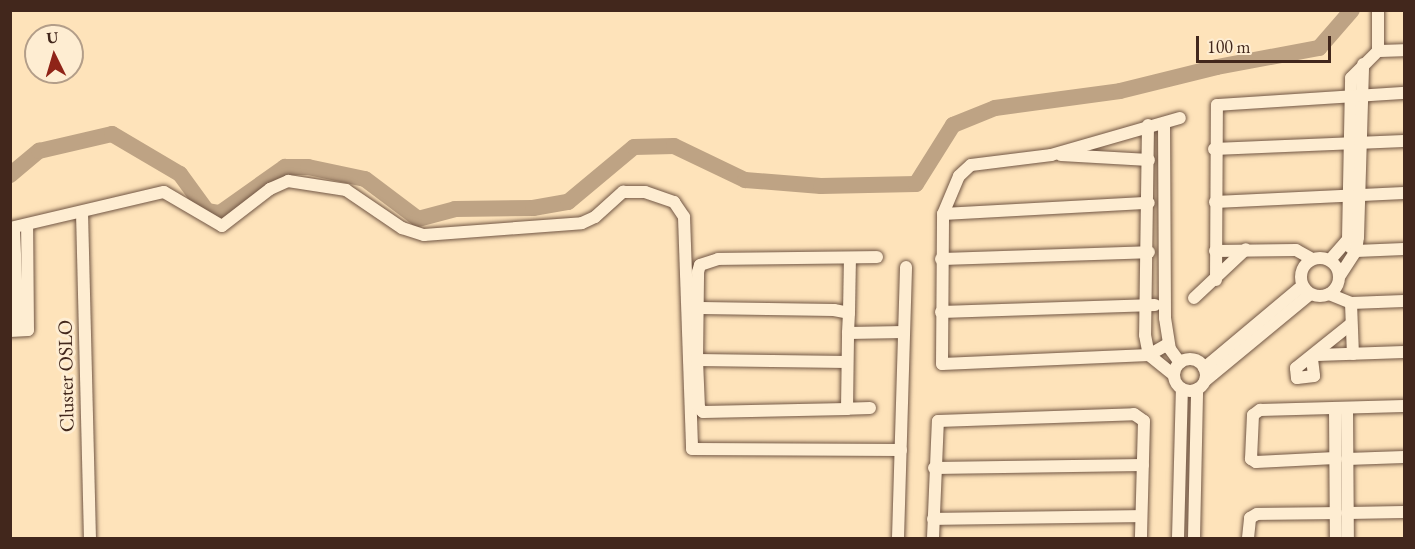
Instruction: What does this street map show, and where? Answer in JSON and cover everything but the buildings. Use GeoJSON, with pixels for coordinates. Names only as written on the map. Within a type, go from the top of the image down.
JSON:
{"type":"FeatureCollection","features":[{"type":"Feature","properties":{"kind":"street"},"geometry":{"type":"LineString","coordinates":[[1378,10],[1378,51]]}},
{"type":"Feature","properties":{"kind":"street"},"geometry":{"type":"LineString","coordinates":[[1329,294],[1351,248],[1354,94],[1351,78],[1378,51],[1404,50]]}},
{"type":"Feature","properties":{"kind":"street"},"geometry":{"type":"LineString","coordinates":[[1216,280],[1214,149],[1219,103],[1404,93]]}},
{"type":"Feature","properties":{"kind":"street"},"geometry":{"type":"LineString","coordinates":[[1051,155],[1148,125],[1180,118]]}},
{"type":"Feature","properties":{"kind":"street"},"geometry":{"type":"LineString","coordinates":[[1164,123],[1165,305],[1168,344],[1180,363]]}},
{"type":"Feature","properties":{"kind":"street"},"geometry":{"type":"LineString","coordinates":[[1148,125],[1148,305],[1144,335],[1149,355],[1174,375],[1182,389],[1178,538]]}},
{"type":"Feature","properties":{"kind":"street"},"geometry":{"type":"LineString","coordinates":[[1214,149],[1404,141]]}},
{"type":"Feature","properties":{"kind":"street"},"geometry":{"type":"LineString","coordinates":[[1149,160],[1051,155],[971,165],[960,176],[943,214],[939,358],[945,364],[1149,355],[1168,344]]}},
{"type":"Feature","properties":{"kind":"street"},"geometry":{"type":"LineString","coordinates":[[1149,178],[1164,177]]}},
{"type":"Feature","properties":{"kind":"street"},"geometry":{"type":"LineString","coordinates":[[19,330],[17,227],[164,192],[222,226],[279,183],[297,181],[357,194],[395,224],[424,234],[582,223],[629,191],[667,198],[680,206],[684,217],[692,449],[901,450]]}},
{"type":"Feature","properties":{"kind":"street"},"geometry":{"type":"LineString","coordinates":[[1215,202],[1404,193]]}},
{"type":"Feature","properties":{"kind":"street"},"geometry":{"type":"LineString","coordinates":[[943,214],[1149,203]]}},
{"type":"Feature","properties":{"kind":"street","name":"Cluster OSLO"},"geometry":{"type":"LineString","coordinates":[[81,212],[90,538]]}},
{"type":"Feature","properties":{"kind":"street"},"geometry":{"type":"LineString","coordinates":[[1149,227],[1164,226]]}},
{"type":"Feature","properties":{"kind":"street"},"geometry":{"type":"LineString","coordinates":[[1215,251],[1296,250],[1312,259],[1329,260],[1351,248],[1404,249]]}},
{"type":"Feature","properties":{"kind":"street"},"geometry":{"type":"LineString","coordinates":[[1194,298],[1216,280],[1246,249]]}},
{"type":"Feature","properties":{"kind":"street"},"geometry":{"type":"LineString","coordinates":[[941,259],[1149,252]]}},
{"type":"Feature","properties":{"kind":"street"},"geometry":{"type":"LineString","coordinates":[[870,408],[703,412],[699,408],[697,360],[701,308],[699,272],[706,262],[877,257]]}},
{"type":"Feature","properties":{"kind":"street"},"geometry":{"type":"LineString","coordinates":[[847,409],[849,258]]}},
{"type":"Feature","properties":{"kind":"street"},"geometry":{"type":"LineString","coordinates":[[1306,290],[1300,275],[1312,259]]}},
{"type":"Feature","properties":{"kind":"street"},"geometry":{"type":"LineString","coordinates":[[1329,260],[1339,277]]}},
{"type":"Feature","properties":{"kind":"street"},"geometry":{"type":"LineString","coordinates":[[898,538],[906,267]]}},
{"type":"Feature","properties":{"kind":"street"},"geometry":{"type":"LineString","coordinates":[[1182,389],[1201,385],[1306,290]]}},
{"type":"Feature","properties":{"kind":"street"},"geometry":{"type":"LineString","coordinates":[[1194,538],[1201,385],[1204,368],[1306,290],[1329,294],[1350,303],[1404,301]]}},
{"type":"Feature","properties":{"kind":"street"},"geometry":{"type":"LineString","coordinates":[[1350,303],[1353,354]]}},
{"type":"Feature","properties":{"kind":"street"},"geometry":{"type":"LineString","coordinates":[[940,312],[1165,305]]}},
{"type":"Feature","properties":{"kind":"street"},"geometry":{"type":"LineString","coordinates":[[701,308],[849,313]]}},
{"type":"Feature","properties":{"kind":"street"},"geometry":{"type":"LineString","coordinates":[[1351,324],[1314,357],[1404,352]]}},
{"type":"Feature","properties":{"kind":"street"},"geometry":{"type":"LineString","coordinates":[[848,333],[904,332]]}},
{"type":"Feature","properties":{"kind":"street"},"geometry":{"type":"LineString","coordinates":[[697,360],[847,362]]}},
{"type":"Feature","properties":{"kind":"street"},"geometry":{"type":"LineString","coordinates":[[1180,363],[1193,360],[1204,368]]}},
{"type":"Feature","properties":{"kind":"street"},"geometry":{"type":"LineString","coordinates":[[1174,375],[1180,363]]}},
{"type":"Feature","properties":{"kind":"street"},"geometry":{"type":"LineString","coordinates":[[1404,406],[1256,411],[1251,459],[1404,457]]}},
{"type":"Feature","properties":{"kind":"street"},"geometry":{"type":"LineString","coordinates":[[1341,409],[1342,513],[1348,538]]}},
{"type":"Feature","properties":{"kind":"street"},"geometry":{"type":"LineString","coordinates":[[933,538],[936,425],[942,420],[1134,414],[1144,421],[1141,538]]}},
{"type":"Feature","properties":{"kind":"street"},"geometry":{"type":"LineString","coordinates":[[934,468],[1143,465]]}},
{"type":"Feature","properties":{"kind":"street"},"geometry":{"type":"LineString","coordinates":[[1248,538],[1250,518],[1257,514],[1404,512]]}},
{"type":"Feature","properties":{"kind":"street"},"geometry":{"type":"LineString","coordinates":[[1336,538],[1342,513]]}},
{"type":"Feature","properties":{"kind":"street"},"geometry":{"type":"LineString","coordinates":[[933,519],[1141,516]]}},
{"type":"Feature","properties":{"kind":"waterway"},"geometry":{"type":"LineString","coordinates":[[10,175],[39,151],[112,134],[180,174],[207,211],[220,213],[285,167],[308,167],[365,179],[418,219],[455,209],[533,208],[568,202],[634,147],[674,146],[745,180],[821,186],[916,184],[953,125],[995,108],[1120,91],[1217,67],[1319,48],[1352,10]]}}]}
